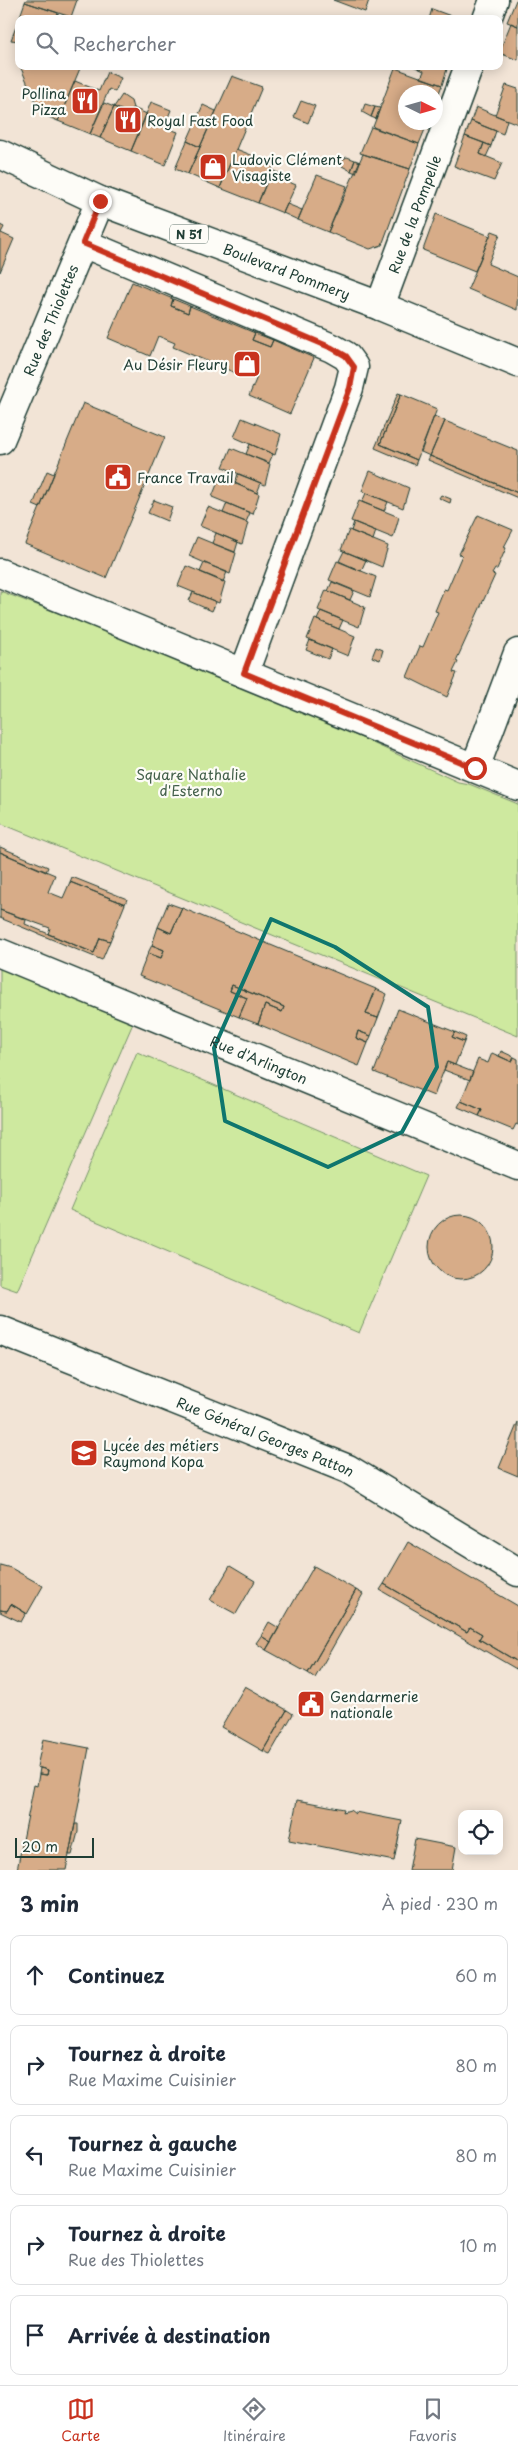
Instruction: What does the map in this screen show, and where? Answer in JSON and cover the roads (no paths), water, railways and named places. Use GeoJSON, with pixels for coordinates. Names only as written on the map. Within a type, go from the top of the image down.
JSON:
{"type":"FeatureCollection","features":[{"type":"Feature","properties":{"kind":"street"},"geometry":{"type":"LineString","coordinates":[[488,15],[494,0]]}},
{"type":"Feature","properties":{"kind":"street","name":"Rue de la Pompelle"},"geometry":{"type":"LineString","coordinates":[[380,306],[468,70]]}},
{"type":"Feature","properties":{"kind":"street","name":"Boulevard Pommery"},"geometry":{"type":"LineString","coordinates":[[0,154],[100,201],[380,306],[518,363]]}},
{"type":"Feature","properties":{"kind":"street","name":"Rue des Thiolettes"},"geometry":{"type":"LineString","coordinates":[[0,440],[100,201]]}},
{"type":"Feature","properties":{"kind":"street"},"geometry":{"type":"LineString","coordinates":[[83,243],[332,348],[346,356],[354,367],[350,388],[244,673]]}},
{"type":"Feature","properties":{"kind":"street"},"geometry":{"type":"LineString","coordinates":[[0,573],[518,786]]}},
{"type":"Feature","properties":{"kind":"street"},"geometry":{"type":"LineString","coordinates":[[475,768],[518,653]]}},
{"type":"Feature","properties":{"kind":"street","name":"Rue d'Arlington"},"geometry":{"type":"LineString","coordinates":[[0,953],[518,1166]]}},
{"type":"Feature","properties":{"kind":"street","name":"Rue Général Georges Patton"},"geometry":{"type":"LineString","coordinates":[[0,1330],[348,1469],[518,1572]]}},
{"type":"Feature","properties":{"kind":"place","name":"Pollina Pizza"},"geometry":{"type":"Point","coordinates":[85,101]}},
{"type":"Feature","properties":{"kind":"place","name":"Royal Fast Food"},"geometry":{"type":"Point","coordinates":[128,120]}},
{"type":"Feature","properties":{"kind":"place","name":"Ludovic Clément Visagiste"},"geometry":{"type":"Point","coordinates":[213,167]}},
{"type":"Feature","properties":{"kind":"place","name":"Au Désir Fleury"},"geometry":{"type":"Point","coordinates":[247,364]}},
{"type":"Feature","properties":{"kind":"place","name":"France Travail"},"geometry":{"type":"Point","coordinates":[118,477]}},
{"type":"Feature","properties":{"kind":"place","name":"Lycée des métiers Raymond Kopa"},"geometry":{"type":"Point","coordinates":[84,1453]}},
{"type":"Feature","properties":{"kind":"place","name":"Gendarmerie nationale"},"geometry":{"type":"Point","coordinates":[311,1704]}},
{"type":"Feature","properties":{"kind":"park label","name":"Square Nathalie d'Esterno"},"geometry":{"type":"Point","coordinates":[191,782]}}]}
